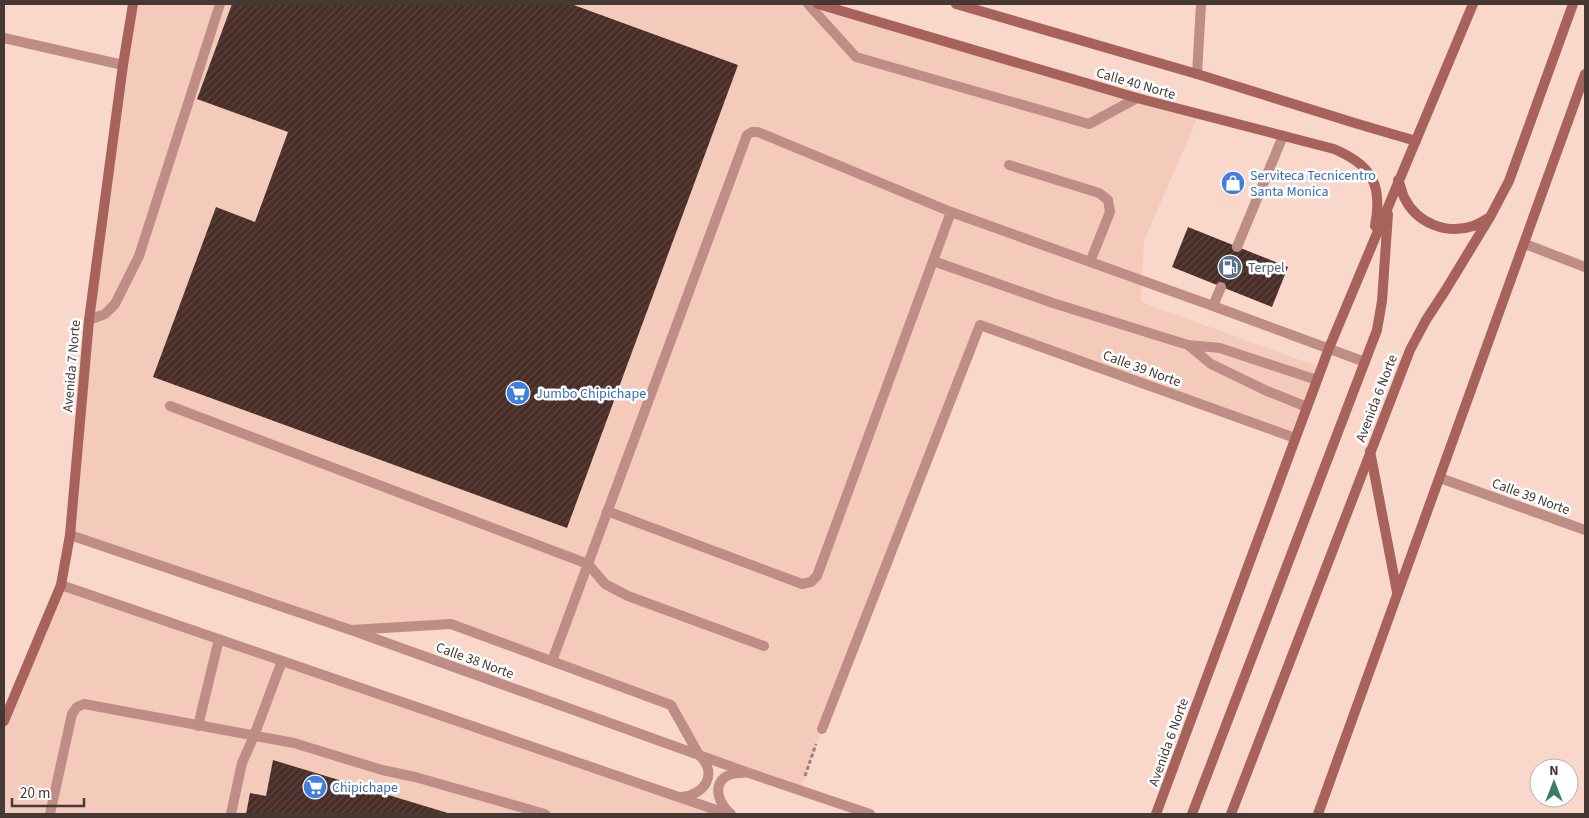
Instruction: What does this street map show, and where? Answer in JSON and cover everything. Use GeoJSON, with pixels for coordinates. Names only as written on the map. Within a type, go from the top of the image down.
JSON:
{"type":"FeatureCollection","features":[{"type":"Feature","properties":{"kind":"street","name":"Avenida 7 Norte"},"geometry":{"type":"LineString","coordinates":[[4,720],[61,585],[70,535],[89,320],[122,66],[133,4]]}},
{"type":"Feature","properties":{"kind":"street"},"geometry":{"type":"LineString","coordinates":[[89,320],[105,314],[115,304],[139,256],[220,4]]}},
{"type":"Feature","properties":{"kind":"street"},"geometry":{"type":"LineString","coordinates":[[808,4],[856,57],[875,63],[1089,124],[1136,98]]}},
{"type":"Feature","properties":{"kind":"street","name":"Calle 40 Norte"},"geometry":{"type":"LineString","coordinates":[[818,4],[1136,98],[1334,149],[1354,159],[1367,170],[1374,183],[1379,200],[1371,246]]}},
{"type":"Feature","properties":{"kind":"street","name":"Calle 40 Norte"},"geometry":{"type":"LineString","coordinates":[[956,4],[1416,140]]}},
{"type":"Feature","properties":{"kind":"street"},"geometry":{"type":"LineString","coordinates":[[1196,74],[1201,4]]}},
{"type":"Feature","properties":{"kind":"street","name":"Avenida 6 Norte"},"geometry":{"type":"LineString","coordinates":[[1156,814],[1329,348],[1473,4]]}},
{"type":"Feature","properties":{"kind":"street","name":"Avenida 6 Norte"},"geometry":{"type":"LineString","coordinates":[[1231,814],[1410,350],[1426,320],[1490,217],[1509,181],[1572,4]]}},
{"type":"Feature","properties":{"kind":"street"},"geometry":{"type":"LineString","coordinates":[[4,38],[122,66]]}},
{"type":"Feature","properties":{"kind":"street"},"geometry":{"type":"LineString","coordinates":[[1318,814],[1585,74]]}},
{"type":"Feature","properties":{"kind":"street"},"geometry":{"type":"LineString","coordinates":[[552,661],[747,135],[752,132],[758,132],[951,212],[1365,362]]}},
{"type":"Feature","properties":{"kind":"street"},"geometry":{"type":"LineString","coordinates":[[1238,247],[1283,136]]}},
{"type":"Feature","properties":{"kind":"street"},"geometry":{"type":"LineString","coordinates":[[1009,165],[1099,192],[1108,200],[1110,212],[1090,262]]}},
{"type":"Feature","properties":{"kind":"street"},"geometry":{"type":"LineString","coordinates":[[1398,180],[1405,199],[1417,215],[1434,226],[1453,230],[1473,226],[1490,217]]}},
{"type":"Feature","properties":{"kind":"street","name":"Avenida 6 Norte"},"geometry":{"type":"LineString","coordinates":[[1192,814],[1376,330],[1380,312],[1389,203]]}},
{"type":"Feature","properties":{"kind":"street"},"geometry":{"type":"LineString","coordinates":[[607,511],[802,584],[811,582],[817,576],[951,212]]}},
{"type":"Feature","properties":{"kind":"street"},"geometry":{"type":"LineString","coordinates":[[1525,244],[1585,267]]}},
{"type":"Feature","properties":{"kind":"street"},"geometry":{"type":"LineString","coordinates":[[933,261],[1053,303],[1188,345],[1220,348],[1317,380]]}},
{"type":"Feature","properties":{"kind":"street"},"geometry":{"type":"LineString","coordinates":[[1213,306],[1221,287]]}},
{"type":"Feature","properties":{"kind":"street","name":"Calle 39 Norte"},"geometry":{"type":"LineString","coordinates":[[822,729],[980,325],[1295,438]]}},
{"type":"Feature","properties":{"kind":"street"},"geometry":{"type":"LineString","coordinates":[[1188,345],[1211,364],[1267,391],[1307,407]]}},
{"type":"Feature","properties":{"kind":"street"},"geometry":{"type":"LineString","coordinates":[[170,406],[588,564],[605,584],[628,596],[764,646]]}},
{"type":"Feature","properties":{"kind":"street"},"geometry":{"type":"LineString","coordinates":[[1370,451],[1397,593]]}},
{"type":"Feature","properties":{"kind":"street","name":"Calle 39 Norte"},"geometry":{"type":"LineString","coordinates":[[1440,478],[1585,530]]}},
{"type":"Feature","properties":{"kind":"street","name":"Calle 38 Norte"},"geometry":{"type":"LineString","coordinates":[[70,535],[351,630],[749,773],[870,814]]}},
{"type":"Feature","properties":{"kind":"street"},"geometry":{"type":"LineString","coordinates":[[61,585],[730,814]]}},
{"type":"Feature","properties":{"kind":"street"},"geometry":{"type":"LineString","coordinates":[[351,630],[450,624],[671,704],[707,767],[708,776],[705,785],[694,794],[678,797]]}},
{"type":"Feature","properties":{"kind":"street"},"geometry":{"type":"LineString","coordinates":[[198,726],[220,639]]}},
{"type":"Feature","properties":{"kind":"street"},"geometry":{"type":"LineString","coordinates":[[231,814],[242,763],[282,661]]}},
{"type":"Feature","properties":{"kind":"street"},"geometry":{"type":"LineString","coordinates":[[50,814],[72,714],[77,707],[84,704],[294,743],[382,770],[415,777],[545,814]]}},
{"type":"Feature","properties":{"kind":"street"},"geometry":{"type":"LineString","coordinates":[[730,814],[723,808],[718,799],[719,786],[724,778],[732,774],[749,773]]}},
{"type":"Feature","properties":{"kind":"path"},"geometry":{"type":"LineString","coordinates":[[800,790],[822,729]]}},
{"type":"Feature","properties":{"kind":"shaded area","name":"Jumbo Chipichape"},"geometry":{"type":"Polygon","coordinates":[[[133,4],[818,4],[1199,114],[1144,241],[1141,302],[1322,368],[1295,438],[980,325],[822,729],[800,791],[699,755],[671,705],[451,624],[351,630],[70,535],[89,320],[133,4]]]}},
{"type":"Feature","properties":{"kind":"shaded area"},"geometry":{"type":"Polygon","coordinates":[[[61,585],[728,814],[4,814],[4,721],[61,585]]]}},
{"type":"Feature","properties":{"kind":"building"},"geometry":{"type":"Polygon","coordinates":[[[232,4],[571,4],[738,65],[567,528],[153,377],[216,207],[255,222],[288,132],[197,99],[232,4]]]}},
{"type":"Feature","properties":{"kind":"building","name":"Terpel"},"geometry":{"type":"Polygon","coordinates":[[[1188,227],[1288,267],[1272,307],[1172,267],[1188,227]]]}},
{"type":"Feature","properties":{"kind":"building","name":"Chipichape"},"geometry":{"type":"Polygon","coordinates":[[[273,760],[451,814],[246,814],[250,793],[266,796],[273,760]]]}},
{"type":"Feature","properties":{"kind":"place","name":"Serviteca Tecnicentro Santa Monica"},"geometry":{"type":"Point","coordinates":[1233,183]}},
{"type":"Feature","properties":{"kind":"place","name":"Terpel"},"geometry":{"type":"Point","coordinates":[1230,267]}},
{"type":"Feature","properties":{"kind":"place","name":"Jumbo Chipichape"},"geometry":{"type":"Point","coordinates":[518,393]}},
{"type":"Feature","properties":{"kind":"place","name":"Chipichape"},"geometry":{"type":"Point","coordinates":[315,787]}}]}
